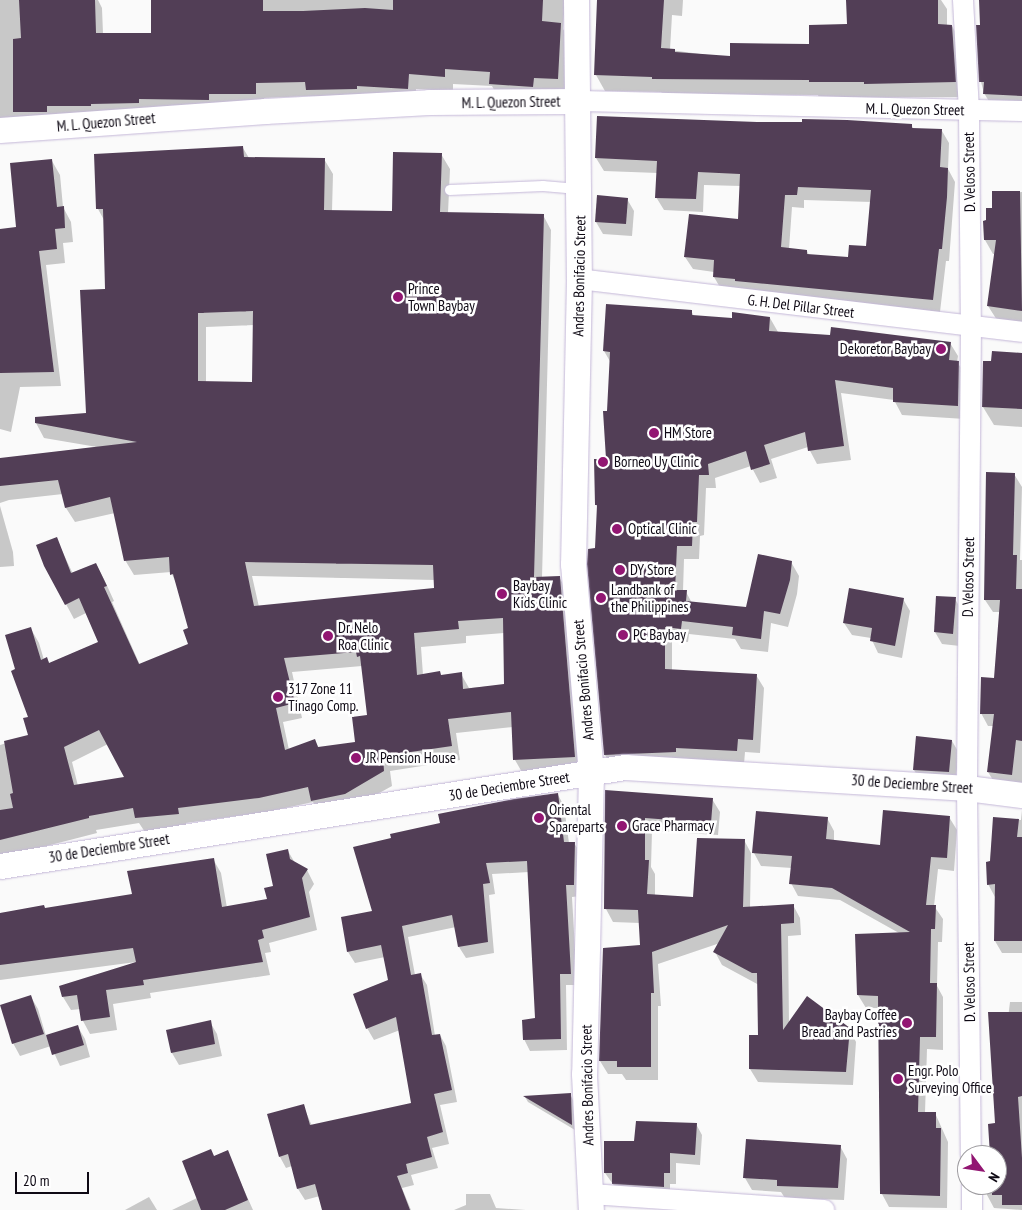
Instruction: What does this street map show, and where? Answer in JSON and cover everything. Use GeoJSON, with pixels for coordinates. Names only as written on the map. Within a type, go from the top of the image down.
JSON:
{"type":"FeatureCollection","features":[{"type":"Feature","properties":{"kind":"street","name":"Andres Bonifacio Street"},"geometry":{"type":"LineString","coordinates":[[576,0],[579,101],[579,279],[573,564],[591,773],[584,1074],[591,1202]]}},
{"type":"Feature","properties":{"kind":"street","name":"D. Veloso Street"},"geometry":{"type":"LineString","coordinates":[[964,0],[968,110],[971,326],[966,788],[971,1145]]}},
{"type":"Feature","properties":{"kind":"street","name":"M. L. Quezon Street"},"geometry":{"type":"LineString","coordinates":[[0,130],[294,109],[429,102],[579,101],[1022,112]]}},
{"type":"Feature","properties":{"kind":"street","name":"G. H. Del Pillar Street"},"geometry":{"type":"LineString","coordinates":[[579,279],[1022,332]]}},
{"type":"Feature","properties":{"kind":"street","name":"30 de Deciembre Street"},"geometry":{"type":"LineString","coordinates":[[0,866],[625,767],[966,788],[1022,794]]}},
{"type":"Feature","properties":{"kind":"street"},"geometry":{"type":"LineString","coordinates":[[972,1195],[972,1210]]}},
{"type":"Feature","properties":{"kind":"street"},"geometry":{"type":"LineString","coordinates":[[591,1202],[824,1210]]}},
{"type":"Feature","properties":{"kind":"lane"},"geometry":{"type":"LineString","coordinates":[[450,190],[543,186],[579,189]]}},
{"type":"Feature","properties":{"kind":"building"},"geometry":{"type":"Polygon","coordinates":[[[19,0],[95,0],[96,33],[151,33],[151,0],[263,0],[263,11],[303,11],[365,8],[393,10],[393,0],[543,0],[542,21],[561,23],[558,79],[534,78],[533,87],[489,84],[490,72],[445,69],[445,77],[409,74],[408,89],[357,86],[357,89],[306,90],[305,82],[256,83],[256,94],[209,94],[209,100],[139,99],[139,103],[47,106],[47,112],[13,112],[13,39],[21,38],[19,0]]]}},
{"type":"Feature","properties":{"kind":"building"},"geometry":{"type":"Polygon","coordinates":[[[597,0],[664,0],[661,48],[675,49],[675,52],[730,56],[730,43],[809,44],[809,25],[847,24],[846,0],[938,0],[938,24],[952,25],[956,82],[864,84],[864,82],[809,82],[809,80],[652,79],[652,77],[594,75],[597,0]]]}},
{"type":"Feature","properties":{"kind":"building"},"geometry":{"type":"Polygon","coordinates":[[[979,0],[1022,0],[1022,96],[983,94],[984,82],[979,82],[976,25],[980,25],[979,0]]]}},
{"type":"Feature","properties":{"kind":"building"},"geometry":{"type":"Polygon","coordinates":[[[597,116],[757,122],[802,122],[802,119],[847,120],[912,124],[912,128],[942,129],[940,167],[948,168],[947,197],[942,249],[939,249],[933,300],[735,281],[735,279],[713,277],[714,260],[684,257],[689,214],[738,219],[740,174],[698,172],[696,199],[655,198],[657,161],[595,158],[597,116]],[[798,187],[797,195],[785,195],[781,247],[807,250],[807,254],[848,257],[849,245],[866,246],[871,190],[798,187]]]}},
{"type":"Feature","properties":{"kind":"building"},"geometry":{"type":"Polygon","coordinates":[[[243,146],[244,157],[325,158],[324,210],[392,211],[393,152],[442,153],[440,212],[544,214],[534,577],[560,576],[575,757],[513,760],[511,712],[448,719],[452,746],[383,756],[384,771],[345,794],[311,801],[308,787],[259,798],[178,808],[179,814],[135,818],[133,808],[89,816],[89,818],[0,840],[0,810],[13,808],[10,794],[13,793],[4,741],[28,735],[23,718],[28,717],[11,671],[15,669],[5,635],[31,627],[41,660],[47,657],[49,663],[98,642],[79,598],[65,605],[44,566],[36,545],[57,537],[71,573],[96,563],[107,586],[104,587],[139,664],[188,644],[183,630],[188,628],[173,574],[170,575],[169,557],[124,561],[110,497],[65,508],[58,480],[0,486],[0,458],[137,442],[35,423],[35,417],[86,413],[80,290],[105,289],[103,209],[96,209],[94,154],[243,146]],[[253,311],[198,313],[198,381],[252,382],[253,311]],[[245,562],[254,606],[434,588],[433,565],[245,562]],[[503,618],[458,621],[459,629],[414,633],[417,675],[440,671],[441,675],[462,672],[463,689],[504,684],[503,618]],[[356,652],[284,658],[295,703],[276,708],[285,750],[315,739],[318,747],[355,742],[352,717],[367,715],[360,656],[357,657],[356,652]],[[99,730],[64,747],[74,785],[124,777],[99,730]]]}},
{"type":"Feature","properties":{"kind":"building"},"geometry":{"type":"Polygon","coordinates":[[[52,159],[57,207],[64,206],[65,228],[55,229],[57,249],[39,251],[54,372],[0,373],[0,229],[16,227],[10,163],[52,159]]]}},
{"type":"Feature","properties":{"kind":"building"},"geometry":{"type":"Polygon","coordinates":[[[992,191],[1020,191],[1022,311],[987,306],[996,240],[984,240],[983,221],[986,220],[986,208],[992,208],[992,191]]]}},
{"type":"Feature","properties":{"kind":"building"},"geometry":{"type":"Polygon","coordinates":[[[597,195],[628,198],[626,224],[595,222],[597,195]]]}},
{"type":"Feature","properties":{"kind":"building"},"geometry":{"type":"Polygon","coordinates":[[[606,304],[692,310],[692,315],[732,318],[732,312],[770,317],[769,331],[830,335],[831,327],[951,342],[949,360],[959,361],[958,406],[893,402],[893,388],[835,380],[844,446],[808,451],[805,432],[764,445],[770,464],[751,470],[746,451],[708,464],[709,475],[699,475],[697,522],[693,522],[692,546],[677,546],[675,590],[687,590],[686,601],[746,607],[758,554],[792,561],[790,580],[780,614],[764,611],[761,639],[732,635],[733,627],[682,621],[681,629],[665,627],[665,669],[757,674],[753,740],[738,739],[737,751],[676,748],[676,752],[604,755],[587,564],[588,549],[595,548],[597,505],[595,505],[594,459],[606,459],[603,411],[607,411],[610,352],[603,351],[606,304]]]}},
{"type":"Feature","properties":{"kind":"building"},"geometry":{"type":"Polygon","coordinates":[[[992,351],[1022,353],[1022,409],[982,407],[983,361],[991,361],[992,351]]]}},
{"type":"Feature","properties":{"kind":"building"},"geometry":{"type":"Polygon","coordinates":[[[986,472],[1015,473],[1013,555],[1017,555],[1016,589],[1022,589],[1022,741],[1016,740],[1012,775],[987,772],[994,714],[980,714],[981,677],[994,678],[1000,600],[984,600],[986,472]]]}},
{"type":"Feature","properties":{"kind":"building"},"geometry":{"type":"Polygon","coordinates":[[[849,588],[904,598],[895,646],[870,641],[872,628],[843,623],[849,588]]]}},
{"type":"Feature","properties":{"kind":"building"},"geometry":{"type":"Polygon","coordinates":[[[936,596],[956,597],[953,634],[934,632],[936,596]]]}},
{"type":"Feature","properties":{"kind":"building"},"geometry":{"type":"Polygon","coordinates":[[[916,736],[952,740],[949,772],[913,770],[916,736]]]}},
{"type":"Feature","properties":{"kind":"building"},"geometry":{"type":"Polygon","coordinates":[[[605,790],[713,798],[711,823],[645,818],[645,860],[649,860],[647,894],[693,897],[697,838],[745,839],[743,907],[794,904],[794,923],[781,924],[783,1030],[807,996],[850,1028],[846,1072],[749,1069],[749,1035],[758,1035],[757,973],[752,973],[713,952],[728,925],[652,952],[654,993],[651,993],[651,1067],[617,1067],[617,1061],[599,1061],[603,948],[640,945],[638,910],[604,909],[605,790]]]}},
{"type":"Feature","properties":{"kind":"building"},"geometry":{"type":"Polygon","coordinates":[[[558,793],[564,842],[575,842],[574,885],[566,885],[571,974],[560,974],[561,1039],[523,1040],[522,1020],[535,1018],[527,861],[486,863],[490,883],[483,884],[488,942],[458,947],[452,915],[402,926],[411,975],[421,973],[432,1035],[440,1034],[452,1090],[434,1094],[443,1132],[427,1137],[432,1157],[406,1164],[408,1173],[397,1176],[410,1210],[322,1210],[315,1184],[297,1189],[288,1154],[279,1157],[267,1114],[304,1104],[310,1125],[411,1103],[396,1017],[366,1029],[353,994],[388,980],[381,945],[347,952],[341,917],[372,911],[353,847],[391,838],[390,834],[440,823],[438,814],[514,799],[558,793]]]}},
{"type":"Feature","properties":{"kind":"building"},"geometry":{"type":"Polygon","coordinates":[[[883,810],[950,816],[947,858],[931,857],[926,905],[936,905],[935,929],[931,929],[930,983],[937,983],[936,1037],[920,1037],[918,1112],[936,1112],[936,1128],[941,1128],[940,1196],[880,1194],[878,996],[857,995],[855,934],[910,932],[832,888],[789,884],[792,856],[752,853],[756,811],[828,817],[826,839],[880,845],[883,810]]]}},
{"type":"Feature","properties":{"kind":"building"},"geometry":{"type":"Polygon","coordinates":[[[993,817],[1019,819],[1017,837],[1022,837],[1022,941],[994,941],[995,884],[987,885],[986,862],[990,861],[993,817]]]}},
{"type":"Feature","properties":{"kind":"building"},"geometry":{"type":"Polygon","coordinates":[[[288,849],[290,859],[308,869],[302,878],[310,917],[262,930],[264,938],[258,940],[263,962],[143,980],[144,985],[106,990],[110,1017],[81,1021],[77,995],[62,997],[59,986],[136,962],[133,948],[0,965],[0,913],[44,905],[45,908],[132,894],[127,871],[214,858],[222,907],[267,899],[264,888],[273,886],[266,854],[288,849]]]}},
{"type":"Feature","properties":{"kind":"building"},"geometry":{"type":"Polygon","coordinates":[[[31,995],[44,1034],[12,1044],[0,1005],[31,995]]]}},
{"type":"Feature","properties":{"kind":"building"},"geometry":{"type":"Polygon","coordinates":[[[988,1012],[1022,1012],[1022,1096],[1018,1097],[1022,1158],[1022,1205],[1002,1205],[1002,1195],[1007,1195],[1007,1145],[989,1145],[988,1124],[995,1123],[988,1012]]]}},
{"type":"Feature","properties":{"kind":"building"},"geometry":{"type":"Polygon","coordinates":[[[211,1020],[215,1044],[171,1053],[166,1030],[211,1020]]]}},
{"type":"Feature","properties":{"kind":"building"},"geometry":{"type":"Polygon","coordinates":[[[78,1025],[84,1045],[52,1055],[46,1035],[78,1025]]]}},
{"type":"Feature","properties":{"kind":"building"},"geometry":{"type":"Polygon","coordinates":[[[571,1093],[572,1125],[523,1096],[571,1093]]]}},
{"type":"Feature","properties":{"kind":"building"},"geometry":{"type":"Polygon","coordinates":[[[636,1121],[697,1123],[695,1155],[670,1153],[670,1173],[664,1173],[664,1187],[612,1184],[612,1173],[604,1173],[604,1141],[634,1141],[636,1121]]]}},
{"type":"Feature","properties":{"kind":"building"},"geometry":{"type":"Polygon","coordinates":[[[746,1139],[841,1145],[838,1188],[777,1186],[777,1180],[743,1178],[746,1139]]]}},
{"type":"Feature","properties":{"kind":"building"},"geometry":{"type":"Polygon","coordinates":[[[211,1149],[214,1156],[228,1150],[248,1200],[225,1210],[201,1210],[182,1161],[211,1149]]]}},
{"type":"Feature","properties":{"kind":"place","name":"Prince Town Baybay"},"geometry":{"type":"Point","coordinates":[398,297]}},
{"type":"Feature","properties":{"kind":"place","name":"Dekoretor Baybay"},"geometry":{"type":"Point","coordinates":[941,349]}},
{"type":"Feature","properties":{"kind":"place","name":"HM Store"},"geometry":{"type":"Point","coordinates":[654,433]}},
{"type":"Feature","properties":{"kind":"place","name":"Borneo Uy Clinic"},"geometry":{"type":"Point","coordinates":[603,462]}},
{"type":"Feature","properties":{"kind":"place","name":"Optical Clinic"},"geometry":{"type":"Point","coordinates":[617,529]}},
{"type":"Feature","properties":{"kind":"place","name":"DY Store"},"geometry":{"type":"Point","coordinates":[620,570]}},
{"type":"Feature","properties":{"kind":"place","name":"Baybay Kids Clinic"},"geometry":{"type":"Point","coordinates":[502,594]}},
{"type":"Feature","properties":{"kind":"place","name":"Landbank of the Philippines"},"geometry":{"type":"Point","coordinates":[601,598]}},
{"type":"Feature","properties":{"kind":"place","name":"PC Baybay"},"geometry":{"type":"Point","coordinates":[623,635]}},
{"type":"Feature","properties":{"kind":"place","name":"Dr. Nelo Roa Clinic"},"geometry":{"type":"Point","coordinates":[328,636]}},
{"type":"Feature","properties":{"kind":"place","name":"317 Zone 11 Tinago Comp."},"geometry":{"type":"Point","coordinates":[278,697]}},
{"type":"Feature","properties":{"kind":"place","name":"JR Pension House"},"geometry":{"type":"Point","coordinates":[356,758]}},
{"type":"Feature","properties":{"kind":"place","name":"Oriental Spareparts"},"geometry":{"type":"Point","coordinates":[539,818]}},
{"type":"Feature","properties":{"kind":"place","name":"Grace Pharmacy"},"geometry":{"type":"Point","coordinates":[622,826]}},
{"type":"Feature","properties":{"kind":"place","name":"Baybay Coffee Bread and Pastries"},"geometry":{"type":"Point","coordinates":[907,1023]}},
{"type":"Feature","properties":{"kind":"place","name":"Engr. Polo Surveying Office"},"geometry":{"type":"Point","coordinates":[898,1079]}}]}
